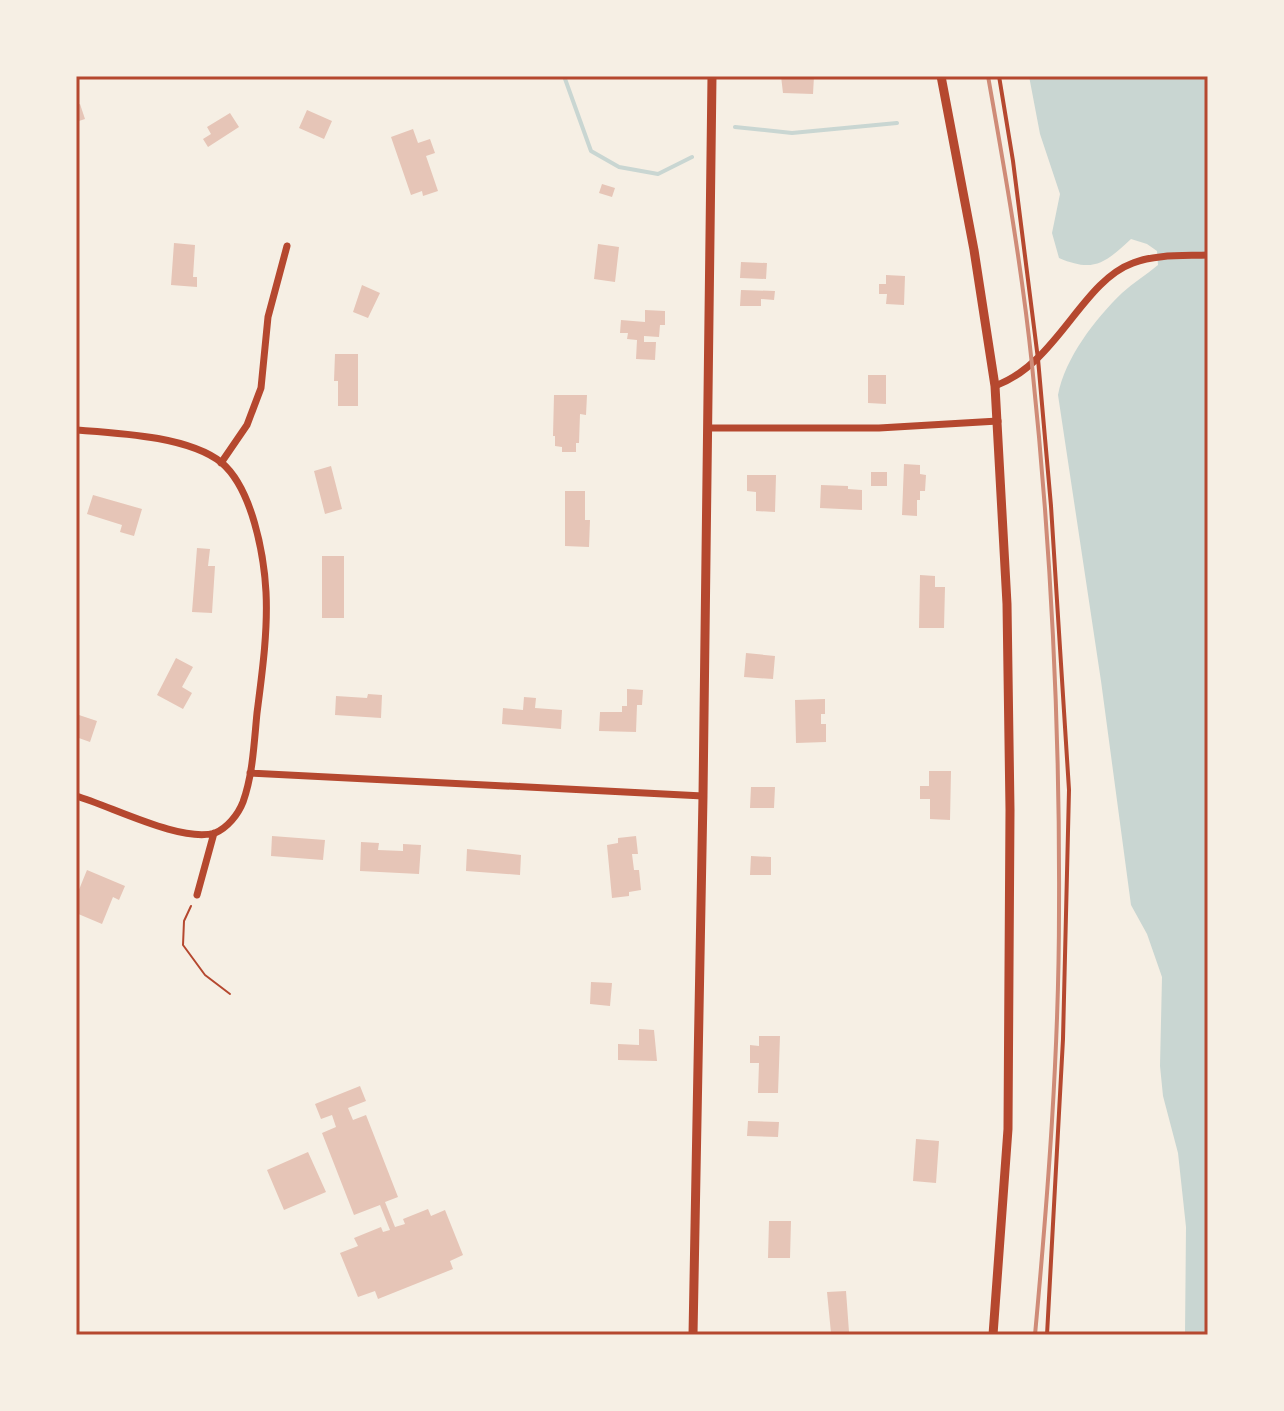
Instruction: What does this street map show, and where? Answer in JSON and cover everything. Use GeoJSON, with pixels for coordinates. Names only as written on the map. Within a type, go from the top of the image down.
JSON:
{"type":"FeatureCollection","features":[{"type":"Feature","properties":{"kind":"street"},"geometry":{"type":"LineString","coordinates":[[693,1335],[712,76]]}},
{"type":"Feature","properties":{"kind":"street"},"geometry":{"type":"LineString","coordinates":[[941,76],[974,250],[995,386],[1007,604],[1010,918],[1007,1160],[993,1335]]}},
{"type":"Feature","properties":{"kind":"street"},"geometry":{"type":"LineString","coordinates":[[221,463],[247,425],[261,388],[268,317],[287,246]]}},
{"type":"Feature","properties":{"kind":"street"},"geometry":{"type":"LineString","coordinates":[[995,386],[1014,377],[1038,359],[1114,273],[1131,263],[1150,258],[1208,255]]}},
{"type":"Feature","properties":{"kind":"street"},"geometry":{"type":"LineString","coordinates":[[708,428],[879,428],[998,421]]}},
{"type":"Feature","properties":{"kind":"street"},"geometry":{"type":"LineString","coordinates":[[76,430],[144,435],[187,446],[221,463],[245,494],[266,592],[263,664],[250,773],[236,816],[214,833],[202,835],[176,831],[76,796]]}},
{"type":"Feature","properties":{"kind":"street"},"geometry":{"type":"LineString","coordinates":[[250,773],[703,796]]}},
{"type":"Feature","properties":{"kind":"street"},"geometry":{"type":"LineString","coordinates":[[197,895],[214,833]]}},
{"type":"Feature","properties":{"kind":"lane"},"geometry":{"type":"LineString","coordinates":[[999,76],[1038,359],[1051,506],[1069,790],[1063,1039],[1047,1335]]}},
{"type":"Feature","properties":{"kind":"path"},"geometry":{"type":"LineString","coordinates":[[197,895],[184,921],[183,945],[205,975],[230,994]]}},
{"type":"Feature","properties":{"kind":"shaded area"},"geometry":{"type":"Polygon","coordinates":[[[1029,76],[1208,76],[1208,1335],[1185,1335],[1186,1227],[1178,1153],[1163,1096],[1160,1066],[1162,977],[1147,934],[1131,905],[1058,395],[1067,367],[1082,340],[1122,293],[1158,265],[1157,251],[1131,239],[1098,263],[1081,265],[1059,258],[1052,233],[1060,194],[1040,134],[1029,76]]]}},
{"type":"Feature","properties":{"kind":"building"},"geometry":{"type":"Polygon","coordinates":[[[781,76],[814,76],[813,94],[783,93],[781,76]]]}},
{"type":"Feature","properties":{"kind":"building"},"geometry":{"type":"Polygon","coordinates":[[[80,104],[85,119],[76,122],[76,105],[80,104]]]}},
{"type":"Feature","properties":{"kind":"building"},"geometry":{"type":"Polygon","coordinates":[[[307,110],[332,121],[324,139],[299,128],[307,110]]]}},
{"type":"Feature","properties":{"kind":"building"},"geometry":{"type":"Polygon","coordinates":[[[230,113],[239,127],[208,147],[203,139],[211,134],[207,127],[230,113]]]}},
{"type":"Feature","properties":{"kind":"building"},"geometry":{"type":"Polygon","coordinates":[[[413,129],[418,143],[430,139],[435,153],[426,156],[438,191],[423,196],[422,191],[411,195],[391,137],[413,129]]]}},
{"type":"Feature","properties":{"kind":"building"},"geometry":{"type":"Polygon","coordinates":[[[602,184],[615,188],[612,197],[599,193],[602,184]]]}},
{"type":"Feature","properties":{"kind":"building"},"geometry":{"type":"Polygon","coordinates":[[[174,243],[195,245],[193,277],[197,277],[197,287],[171,285],[174,243]]]}},
{"type":"Feature","properties":{"kind":"building"},"geometry":{"type":"Polygon","coordinates":[[[598,244],[619,247],[615,282],[594,279],[598,244]]]}},
{"type":"Feature","properties":{"kind":"building"},"geometry":{"type":"Polygon","coordinates":[[[741,262],[767,263],[766,279],[740,278],[741,262]]]}},
{"type":"Feature","properties":{"kind":"building"},"geometry":{"type":"Polygon","coordinates":[[[886,275],[905,276],[904,305],[886,304],[887,294],[879,294],[879,284],[886,284],[886,275]]]}},
{"type":"Feature","properties":{"kind":"building"},"geometry":{"type":"Polygon","coordinates":[[[362,285],[380,293],[368,318],[353,312],[362,285]]]}},
{"type":"Feature","properties":{"kind":"building"},"geometry":{"type":"Polygon","coordinates":[[[741,290],[775,291],[774,300],[761,299],[761,306],[740,306],[741,290]]]}},
{"type":"Feature","properties":{"kind":"building"},"geometry":{"type":"Polygon","coordinates":[[[645,310],[665,311],[665,325],[660,325],[659,337],[644,336],[644,342],[656,342],[655,360],[636,359],[637,340],[627,339],[628,333],[620,333],[621,320],[645,322],[645,310]]]}},
{"type":"Feature","properties":{"kind":"building"},"geometry":{"type":"Polygon","coordinates":[[[335,354],[358,354],[358,406],[338,406],[338,381],[334,381],[335,354]]]}},
{"type":"Feature","properties":{"kind":"building"},"geometry":{"type":"Polygon","coordinates":[[[868,375],[886,375],[886,404],[868,403],[868,375]]]}},
{"type":"Feature","properties":{"kind":"building"},"geometry":{"type":"Polygon","coordinates":[[[554,395],[587,395],[586,415],[580,414],[576,452],[562,452],[562,447],[555,446],[554,395]]]}},
{"type":"Feature","properties":{"kind":"building"},"geometry":{"type":"Polygon","coordinates":[[[904,464],[920,465],[920,474],[926,475],[925,491],[920,491],[920,500],[917,500],[917,516],[902,515],[904,464]]]}},
{"type":"Feature","properties":{"kind":"building"},"geometry":{"type":"Polygon","coordinates":[[[331,466],[342,509],[325,514],[314,471],[331,466]]]}},
{"type":"Feature","properties":{"kind":"building"},"geometry":{"type":"Polygon","coordinates":[[[871,472],[887,472],[887,486],[871,486],[871,472]]]}},
{"type":"Feature","properties":{"kind":"building"},"geometry":{"type":"Polygon","coordinates":[[[747,475],[776,475],[775,512],[756,511],[756,492],[747,491],[747,475]]]}},
{"type":"Feature","properties":{"kind":"building"},"geometry":{"type":"Polygon","coordinates":[[[821,485],[862,490],[862,510],[820,508],[821,485]]]}},
{"type":"Feature","properties":{"kind":"building"},"geometry":{"type":"Polygon","coordinates":[[[565,491],[585,491],[585,520],[590,520],[589,547],[565,546],[565,491]]]}},
{"type":"Feature","properties":{"kind":"building"},"geometry":{"type":"Polygon","coordinates":[[[93,495],[142,509],[134,536],[120,532],[122,525],[87,514],[93,495]]]}},
{"type":"Feature","properties":{"kind":"building"},"geometry":{"type":"Polygon","coordinates":[[[197,548],[210,549],[208,566],[215,566],[212,613],[192,612],[197,548]]]}},
{"type":"Feature","properties":{"kind":"building"},"geometry":{"type":"Polygon","coordinates":[[[322,556],[344,556],[344,618],[322,618],[322,556]]]}},
{"type":"Feature","properties":{"kind":"building"},"geometry":{"type":"Polygon","coordinates":[[[920,575],[935,576],[935,587],[945,587],[944,628],[919,628],[920,575]]]}},
{"type":"Feature","properties":{"kind":"building"},"geometry":{"type":"Polygon","coordinates":[[[746,653],[775,656],[773,679],[744,677],[746,653]]]}},
{"type":"Feature","properties":{"kind":"building"},"geometry":{"type":"Polygon","coordinates":[[[176,658],[193,667],[182,687],[192,693],[183,709],[157,695],[176,658]]]}},
{"type":"Feature","properties":{"kind":"building"},"geometry":{"type":"Polygon","coordinates":[[[627,689],[643,690],[642,705],[637,705],[636,732],[599,731],[600,712],[622,712],[622,706],[627,706],[627,689]]]}},
{"type":"Feature","properties":{"kind":"building"},"geometry":{"type":"Polygon","coordinates":[[[368,694],[382,695],[381,718],[335,715],[336,696],[367,698],[368,694]]]}},
{"type":"Feature","properties":{"kind":"building"},"geometry":{"type":"Polygon","coordinates":[[[524,697],[536,698],[535,708],[562,710],[561,729],[502,724],[503,708],[523,710],[524,697]]]}},
{"type":"Feature","properties":{"kind":"building"},"geometry":{"type":"Polygon","coordinates":[[[825,699],[821,724],[826,724],[826,742],[796,743],[795,700],[825,699]]]}},
{"type":"Feature","properties":{"kind":"building"},"geometry":{"type":"Polygon","coordinates":[[[76,714],[97,721],[90,742],[76,737],[76,714]]]}},
{"type":"Feature","properties":{"kind":"building"},"geometry":{"type":"Polygon","coordinates":[[[929,771],[951,771],[950,820],[930,819],[930,799],[920,799],[920,786],[929,786],[929,771]]]}},
{"type":"Feature","properties":{"kind":"building"},"geometry":{"type":"Polygon","coordinates":[[[751,787],[775,787],[774,808],[750,808],[751,787]]]}},
{"type":"Feature","properties":{"kind":"building"},"geometry":{"type":"Polygon","coordinates":[[[272,836],[325,840],[323,860],[271,856],[272,836]]]}},
{"type":"Feature","properties":{"kind":"building"},"geometry":{"type":"Polygon","coordinates":[[[636,836],[638,854],[632,854],[634,870],[639,870],[641,890],[629,892],[629,896],[612,898],[607,845],[618,843],[618,838],[636,836]]]}},
{"type":"Feature","properties":{"kind":"building"},"geometry":{"type":"Polygon","coordinates":[[[361,842],[379,843],[378,850],[403,851],[403,844],[421,845],[419,874],[360,871],[361,842]]]}},
{"type":"Feature","properties":{"kind":"building"},"geometry":{"type":"Polygon","coordinates":[[[467,849],[521,855],[520,875],[466,871],[467,849]]]}},
{"type":"Feature","properties":{"kind":"building"},"geometry":{"type":"Polygon","coordinates":[[[751,856],[771,857],[771,875],[750,875],[751,856]]]}},
{"type":"Feature","properties":{"kind":"building"},"geometry":{"type":"Polygon","coordinates":[[[87,870],[125,886],[119,900],[113,897],[102,924],[76,913],[76,897],[87,870]]]}},
{"type":"Feature","properties":{"kind":"building"},"geometry":{"type":"Polygon","coordinates":[[[591,982],[612,983],[610,1006],[590,1004],[591,982]]]}},
{"type":"Feature","properties":{"kind":"building"},"geometry":{"type":"Polygon","coordinates":[[[639,1029],[654,1030],[657,1061],[618,1060],[618,1044],[639,1045],[639,1029]]]}},
{"type":"Feature","properties":{"kind":"building"},"geometry":{"type":"Polygon","coordinates":[[[759,1036],[780,1036],[778,1093],[758,1093],[759,1063],[750,1063],[750,1045],[759,1046],[759,1036]]]}},
{"type":"Feature","properties":{"kind":"building"},"geometry":{"type":"Polygon","coordinates":[[[360,1086],[366,1101],[348,1108],[353,1120],[366,1115],[398,1197],[385,1202],[395,1227],[405,1224],[403,1219],[428,1209],[431,1216],[445,1210],[463,1255],[450,1261],[453,1269],[378,1299],[375,1291],[358,1297],[340,1253],[358,1246],[354,1238],[381,1227],[383,1232],[390,1230],[380,1205],[354,1215],[322,1133],[336,1127],[332,1115],[321,1119],[315,1104],[360,1086]]]}},
{"type":"Feature","properties":{"kind":"building"},"geometry":{"type":"Polygon","coordinates":[[[748,1121],[779,1122],[778,1137],[747,1136],[748,1121]]]}},
{"type":"Feature","properties":{"kind":"building"},"geometry":{"type":"Polygon","coordinates":[[[916,1139],[939,1141],[936,1183],[913,1181],[916,1139]]]}},
{"type":"Feature","properties":{"kind":"building"},"geometry":{"type":"Polygon","coordinates":[[[308,1152],[326,1192],[284,1210],[267,1170],[308,1152]]]}},
{"type":"Feature","properties":{"kind":"building"},"geometry":{"type":"Polygon","coordinates":[[[769,1221],[791,1221],[790,1258],[768,1258],[769,1221]]]}},
{"type":"Feature","properties":{"kind":"building"},"geometry":{"type":"Polygon","coordinates":[[[846,1291],[849,1332],[831,1333],[827,1292],[846,1291]]]}},
{"type":"Feature","properties":{"kind":"waterway"},"geometry":{"type":"LineString","coordinates":[[564,76],[591,151],[619,167],[658,174],[692,157]]}},
{"type":"Feature","properties":{"kind":"waterway"},"geometry":{"type":"LineString","coordinates":[[735,127],[792,133],[897,123]]}},
{"type":"Feature","properties":{"kind":"railway"},"geometry":{"type":"LineString","coordinates":[[988,76],[1018,256],[1032,365],[1049,569],[1056,706],[1059,963],[1055,1070],[1035,1335]]}}]}
